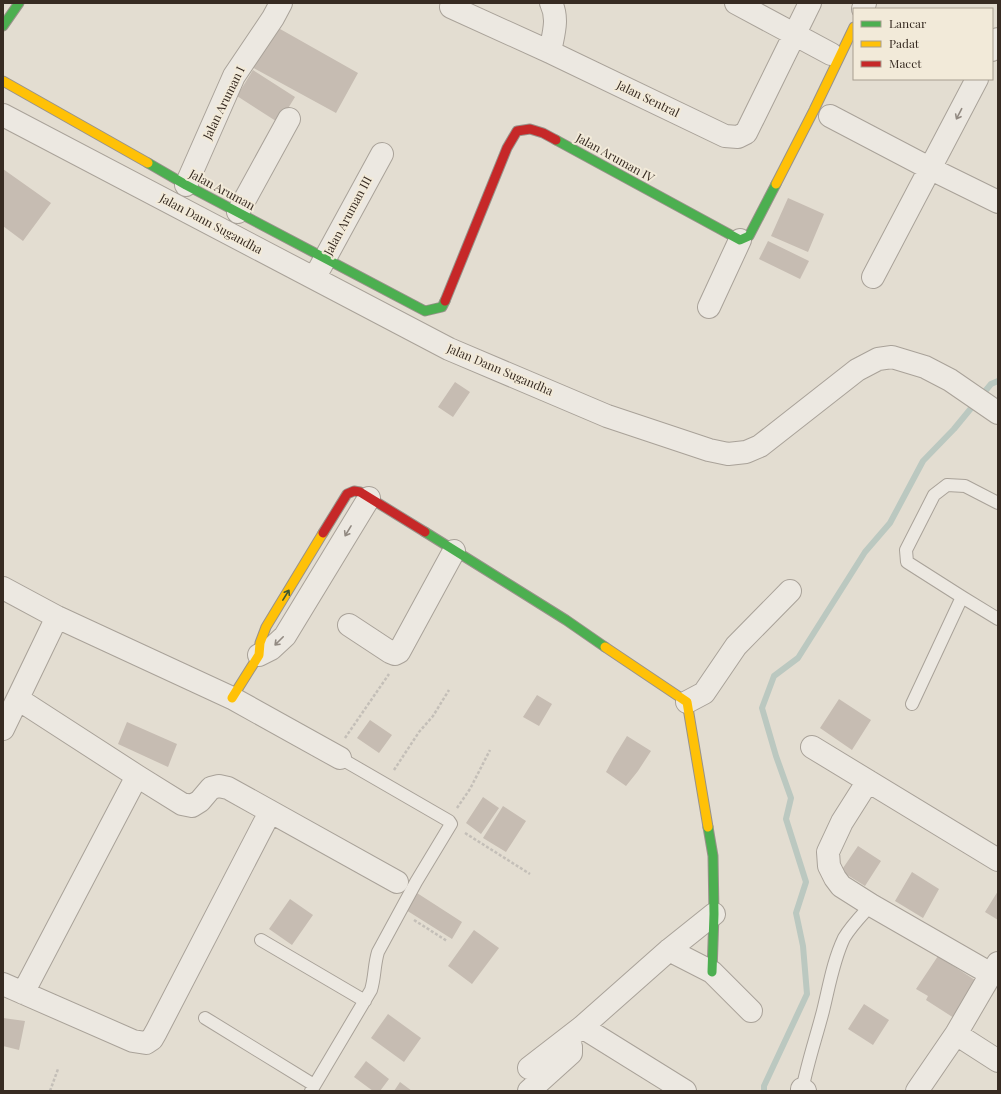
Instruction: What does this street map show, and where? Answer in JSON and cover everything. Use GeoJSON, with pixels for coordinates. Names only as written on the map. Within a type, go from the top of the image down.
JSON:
{"type":"FeatureCollection","features":[{"type":"Feature","properties":{"kind":"street"},"geometry":{"type":"LineString","coordinates":[[3,26],[19,3]]}},
{"type":"Feature","properties":{"kind":"street","name":"Jalan Aruman I"},"geometry":{"type":"LineString","coordinates":[[186,185],[234,76],[273,18],[281,3]]}},
{"type":"Feature","properties":{"kind":"street"},"geometry":{"type":"LineString","coordinates":[[550,52],[555,24],[554,10],[551,3]]}},
{"type":"Feature","properties":{"kind":"street"},"geometry":{"type":"LineString","coordinates":[[736,3],[831,54]]}},
{"type":"Feature","properties":{"kind":"street","name":"Jalan Sentral"},"geometry":{"type":"LineString","coordinates":[[451,7],[550,52],[726,136],[738,137],[746,133],[810,3]]}},
{"type":"Feature","properties":{"kind":"street"},"geometry":{"type":"LineString","coordinates":[[709,307],[740,240],[749,236],[822,113],[853,30]]}},
{"type":"Feature","properties":{"kind":"street"},"geometry":{"type":"LineString","coordinates":[[993,48],[998,39]]}},
{"type":"Feature","properties":{"kind":"street"},"geometry":{"type":"LineString","coordinates":[[873,277],[976,80]]}},
{"type":"Feature","properties":{"kind":"street","name":"Jalan Aruman"},"geometry":{"type":"LineString","coordinates":[[3,81],[186,185],[425,311],[435,309]]}},
{"type":"Feature","properties":{"kind":"street"},"geometry":{"type":"LineString","coordinates":[[822,113],[998,202]]}},
{"type":"Feature","properties":{"kind":"street","name":"Jalan Dann Sugandha"},"geometry":{"type":"LineString","coordinates":[[3,115],[449,349],[607,416],[709,450],[728,454],[746,452],[760,446],[857,370],[878,359],[892,357],[925,367],[950,380],[998,413]]}},
{"type":"Feature","properties":{"kind":"street"},"geometry":{"type":"LineString","coordinates":[[238,212],[289,119]]}},
{"type":"Feature","properties":{"kind":"street","name":"Jalan Aruman IV"},"geometry":{"type":"LineString","coordinates":[[435,309],[442,307],[447,297],[507,148],[517,131],[530,129],[543,133],[740,240]]}},
{"type":"Feature","properties":{"kind":"street","name":"Jalan Aruman III"},"geometry":{"type":"LineString","coordinates":[[314,278],[382,154]]}},
{"type":"Feature","properties":{"kind":"street"},"geometry":{"type":"LineString","coordinates":[[232,698],[259,655],[272,649],[285,636],[368,498],[566,620],[686,702],[713,856],[714,914],[712,972]]}},
{"type":"Feature","properties":{"kind":"street"},"geometry":{"type":"LineString","coordinates":[[349,625],[390,652],[395,654],[399,652],[454,551]]}},
{"type":"Feature","properties":{"kind":"street"},"geometry":{"type":"LineString","coordinates":[[3,588],[57,617],[232,698],[337,756]]}},
{"type":"Feature","properties":{"kind":"street"},"geometry":{"type":"LineString","coordinates":[[686,702],[704,693],[736,646],[790,591]]}},
{"type":"Feature","properties":{"kind":"street"},"geometry":{"type":"LineString","coordinates":[[3,729],[57,617]]}},
{"type":"Feature","properties":{"kind":"street"},"geometry":{"type":"LineString","coordinates":[[18,699],[182,804],[192,806],[200,801],[211,788],[219,786],[228,788],[397,882]]}},
{"type":"Feature","properties":{"kind":"street"},"geometry":{"type":"LineString","coordinates":[[812,747],[998,860]]}},
{"type":"Feature","properties":{"kind":"street"},"geometry":{"type":"LineString","coordinates":[[23,993],[137,776]]}},
{"type":"Feature","properties":{"kind":"street"},"geometry":{"type":"LineString","coordinates":[[868,781],[842,822],[828,852],[829,866],[835,878],[841,886],[871,905],[994,969],[956,1034],[917,1091]]}},
{"type":"Feature","properties":{"kind":"street"},"geometry":{"type":"LineString","coordinates":[[3,984],[133,1041],[146,1043],[152,1039],[156,1032],[270,812]]}},
{"type":"Feature","properties":{"kind":"street"},"geometry":{"type":"LineString","coordinates":[[530,1068],[576,1031],[669,950],[714,914]]}},
{"type":"Feature","properties":{"kind":"street"},"geometry":{"type":"LineString","coordinates":[[669,950],[712,972],[750,1011]]}},
{"type":"Feature","properties":{"kind":"street"},"geometry":{"type":"LineString","coordinates":[[528,1091],[570,1053],[576,1031]]}},
{"type":"Feature","properties":{"kind":"street"},"geometry":{"type":"LineString","coordinates":[[576,1031],[685,1091]]}},
{"type":"Feature","properties":{"kind":"street"},"geometry":{"type":"LineString","coordinates":[[956,1034],[998,1061]]}},
{"type":"Feature","properties":{"kind":"lane"},"geometry":{"type":"LineString","coordinates":[[998,503],[965,486],[947,485],[934,495],[906,550],[906,562],[998,619]]}},
{"type":"Feature","properties":{"kind":"lane"},"geometry":{"type":"LineString","coordinates":[[912,704],[962,597]]}},
{"type":"Feature","properties":{"kind":"lane"},"geometry":{"type":"LineString","coordinates":[[205,1018],[312,1088],[371,990],[375,978],[378,952],[450,822],[337,756]]}},
{"type":"Feature","properties":{"kind":"lane"},"geometry":{"type":"LineString","coordinates":[[803,1090],[805,1074],[835,960],[850,929],[871,905]]}},
{"type":"Feature","properties":{"kind":"lane"},"geometry":{"type":"LineString","coordinates":[[261,940],[364,1001]]}},
{"type":"Feature","properties":{"kind":"path"},"geometry":{"type":"LineString","coordinates":[[337,756],[390,672]]}},
{"type":"Feature","properties":{"kind":"path"},"geometry":{"type":"LineString","coordinates":[[384,784],[419,732],[433,716],[449,690]]}},
{"type":"Feature","properties":{"kind":"path"},"geometry":{"type":"LineString","coordinates":[[490,750],[470,789],[450,822],[530,874]]}},
{"type":"Feature","properties":{"kind":"path"},"geometry":{"type":"LineString","coordinates":[[400,911],[447,941]]}},
{"type":"Feature","properties":{"kind":"path"},"geometry":{"type":"LineString","coordinates":[[50,1091],[58,1069]]}},
{"type":"Feature","properties":{"kind":"building"},"geometry":{"type":"Polygon","coordinates":[[[273,25],[358,73],[336,113],[250,66],[273,25]]]}},
{"type":"Feature","properties":{"kind":"building"},"geometry":{"type":"Polygon","coordinates":[[[253,70],[295,97],[279,123],[237,96],[253,70]]]}},
{"type":"Feature","properties":{"kind":"building"},"geometry":{"type":"Polygon","coordinates":[[[3,169],[51,203],[23,241],[3,226],[3,169]]]}},
{"type":"Feature","properties":{"kind":"building"},"geometry":{"type":"Polygon","coordinates":[[[788,198],[824,214],[808,252],[771,236],[788,198]]]}},
{"type":"Feature","properties":{"kind":"building"},"geometry":{"type":"Polygon","coordinates":[[[768,241],[809,261],[800,279],[759,259],[768,241]]]}},
{"type":"Feature","properties":{"kind":"building"},"geometry":{"type":"Polygon","coordinates":[[[455,382],[470,392],[453,417],[438,407],[455,382]]]}},
{"type":"Feature","properties":{"kind":"building"},"geometry":{"type":"Polygon","coordinates":[[[537,695],[552,704],[539,726],[523,717],[537,695]]]}},
{"type":"Feature","properties":{"kind":"building"},"geometry":{"type":"Polygon","coordinates":[[[839,699],[871,720],[852,750],[820,728],[839,699]]]}},
{"type":"Feature","properties":{"kind":"building"},"geometry":{"type":"Polygon","coordinates":[[[370,720],[392,735],[379,753],[357,738],[370,720]]]}},
{"type":"Feature","properties":{"kind":"building"},"geometry":{"type":"Polygon","coordinates":[[[127,722],[177,744],[168,767],[118,744],[127,722]]]}},
{"type":"Feature","properties":{"kind":"building"},"geometry":{"type":"Polygon","coordinates":[[[627,736],[651,751],[626,786],[606,772],[627,736]]]}},
{"type":"Feature","properties":{"kind":"building"},"geometry":{"type":"Polygon","coordinates":[[[483,797],[499,808],[481,834],[466,823],[483,797]]]}},
{"type":"Feature","properties":{"kind":"building"},"geometry":{"type":"Polygon","coordinates":[[[503,806],[526,821],[506,852],[483,838],[503,806]]]}},
{"type":"Feature","properties":{"kind":"building"},"geometry":{"type":"Polygon","coordinates":[[[858,846],[881,861],[865,886],[841,871],[858,846]]]}},
{"type":"Feature","properties":{"kind":"building"},"geometry":{"type":"Polygon","coordinates":[[[912,872],[939,889],[923,918],[895,901],[912,872]]]}},
{"type":"Feature","properties":{"kind":"building"},"geometry":{"type":"Polygon","coordinates":[[[998,891],[998,920],[985,912],[998,891]]]}},
{"type":"Feature","properties":{"kind":"building"},"geometry":{"type":"Polygon","coordinates":[[[417,893],[462,922],[452,939],[406,910],[417,893]]]}},
{"type":"Feature","properties":{"kind":"building"},"geometry":{"type":"Polygon","coordinates":[[[290,899],[313,915],[292,945],[269,929],[290,899]]]}},
{"type":"Feature","properties":{"kind":"building"},"geometry":{"type":"Polygon","coordinates":[[[474,930],[499,948],[472,984],[448,966],[474,930]]]}},
{"type":"Feature","properties":{"kind":"building"},"geometry":{"type":"Polygon","coordinates":[[[938,956],[978,982],[954,1018],[926,1000],[928,996],[916,989],[938,956]]]}},
{"type":"Feature","properties":{"kind":"building"},"geometry":{"type":"Polygon","coordinates":[[[864,1004],[889,1020],[873,1045],[848,1029],[864,1004]]]}},
{"type":"Feature","properties":{"kind":"building"},"geometry":{"type":"Polygon","coordinates":[[[388,1014],[421,1038],[404,1062],[371,1038],[388,1014]]]}},
{"type":"Feature","properties":{"kind":"building"},"geometry":{"type":"Polygon","coordinates":[[[3,1018],[25,1021],[19,1050],[3,1046],[3,1018]]]}},
{"type":"Feature","properties":{"kind":"building"},"geometry":{"type":"Polygon","coordinates":[[[366,1061],[389,1079],[380,1091],[373,1091],[354,1077],[366,1061]]]}},
{"type":"Feature","properties":{"kind":"building"},"geometry":{"type":"Polygon","coordinates":[[[400,1082],[412,1091],[394,1091],[400,1082]]]}},
{"type":"Feature","properties":{"kind":"waterway"},"geometry":{"type":"LineString","coordinates":[[764,1091],[764,1086],[807,994],[803,946],[796,913],[806,882],[786,819],[791,798],[776,756],[762,708],[774,676],[798,658],[865,552],[890,523],[923,461],[954,429],[991,384],[998,381]]}},
{"type":"Feature","properties":{"kind":"traffic: fast"},"geometry":{"type":"LineString","coordinates":[[3,26],[19,3]]}},
{"type":"Feature","properties":{"kind":"traffic: fast"},"geometry":{"type":"LineString","coordinates":[[556,140],[740,240],[749,236],[776,184]]}},
{"type":"Feature","properties":{"kind":"traffic: fast"},"geometry":{"type":"LineString","coordinates":[[148,163],[186,185],[425,311],[442,307],[445,301]]}},
{"type":"Feature","properties":{"kind":"traffic: fast"},"geometry":{"type":"LineString","coordinates":[[425,532],[566,620],[605,647]]}},
{"type":"Feature","properties":{"kind":"traffic: fast"},"geometry":{"type":"LineString","coordinates":[[708,827],[713,856],[714,914],[712,972]]}},
{"type":"Feature","properties":{"kind":"traffic: slow"},"geometry":{"type":"LineString","coordinates":[[776,184],[853,29]]}},
{"type":"Feature","properties":{"kind":"traffic: slow"},"geometry":{"type":"LineString","coordinates":[[3,81],[148,163]]}},
{"type":"Feature","properties":{"kind":"traffic: slow"},"geometry":{"type":"LineString","coordinates":[[232,698],[259,655],[260,643],[266,627],[323,533]]}},
{"type":"Feature","properties":{"kind":"traffic: slow"},"geometry":{"type":"LineString","coordinates":[[605,647],[687,702],[708,827]]}},
{"type":"Feature","properties":{"kind":"traffic: jam"},"geometry":{"type":"LineString","coordinates":[[445,301],[507,148],[517,131],[530,129],[543,133],[556,140]]}},
{"type":"Feature","properties":{"kind":"traffic: jam"},"geometry":{"type":"LineString","coordinates":[[323,533],[347,494],[354,491],[360,492],[425,532]]}}]}
